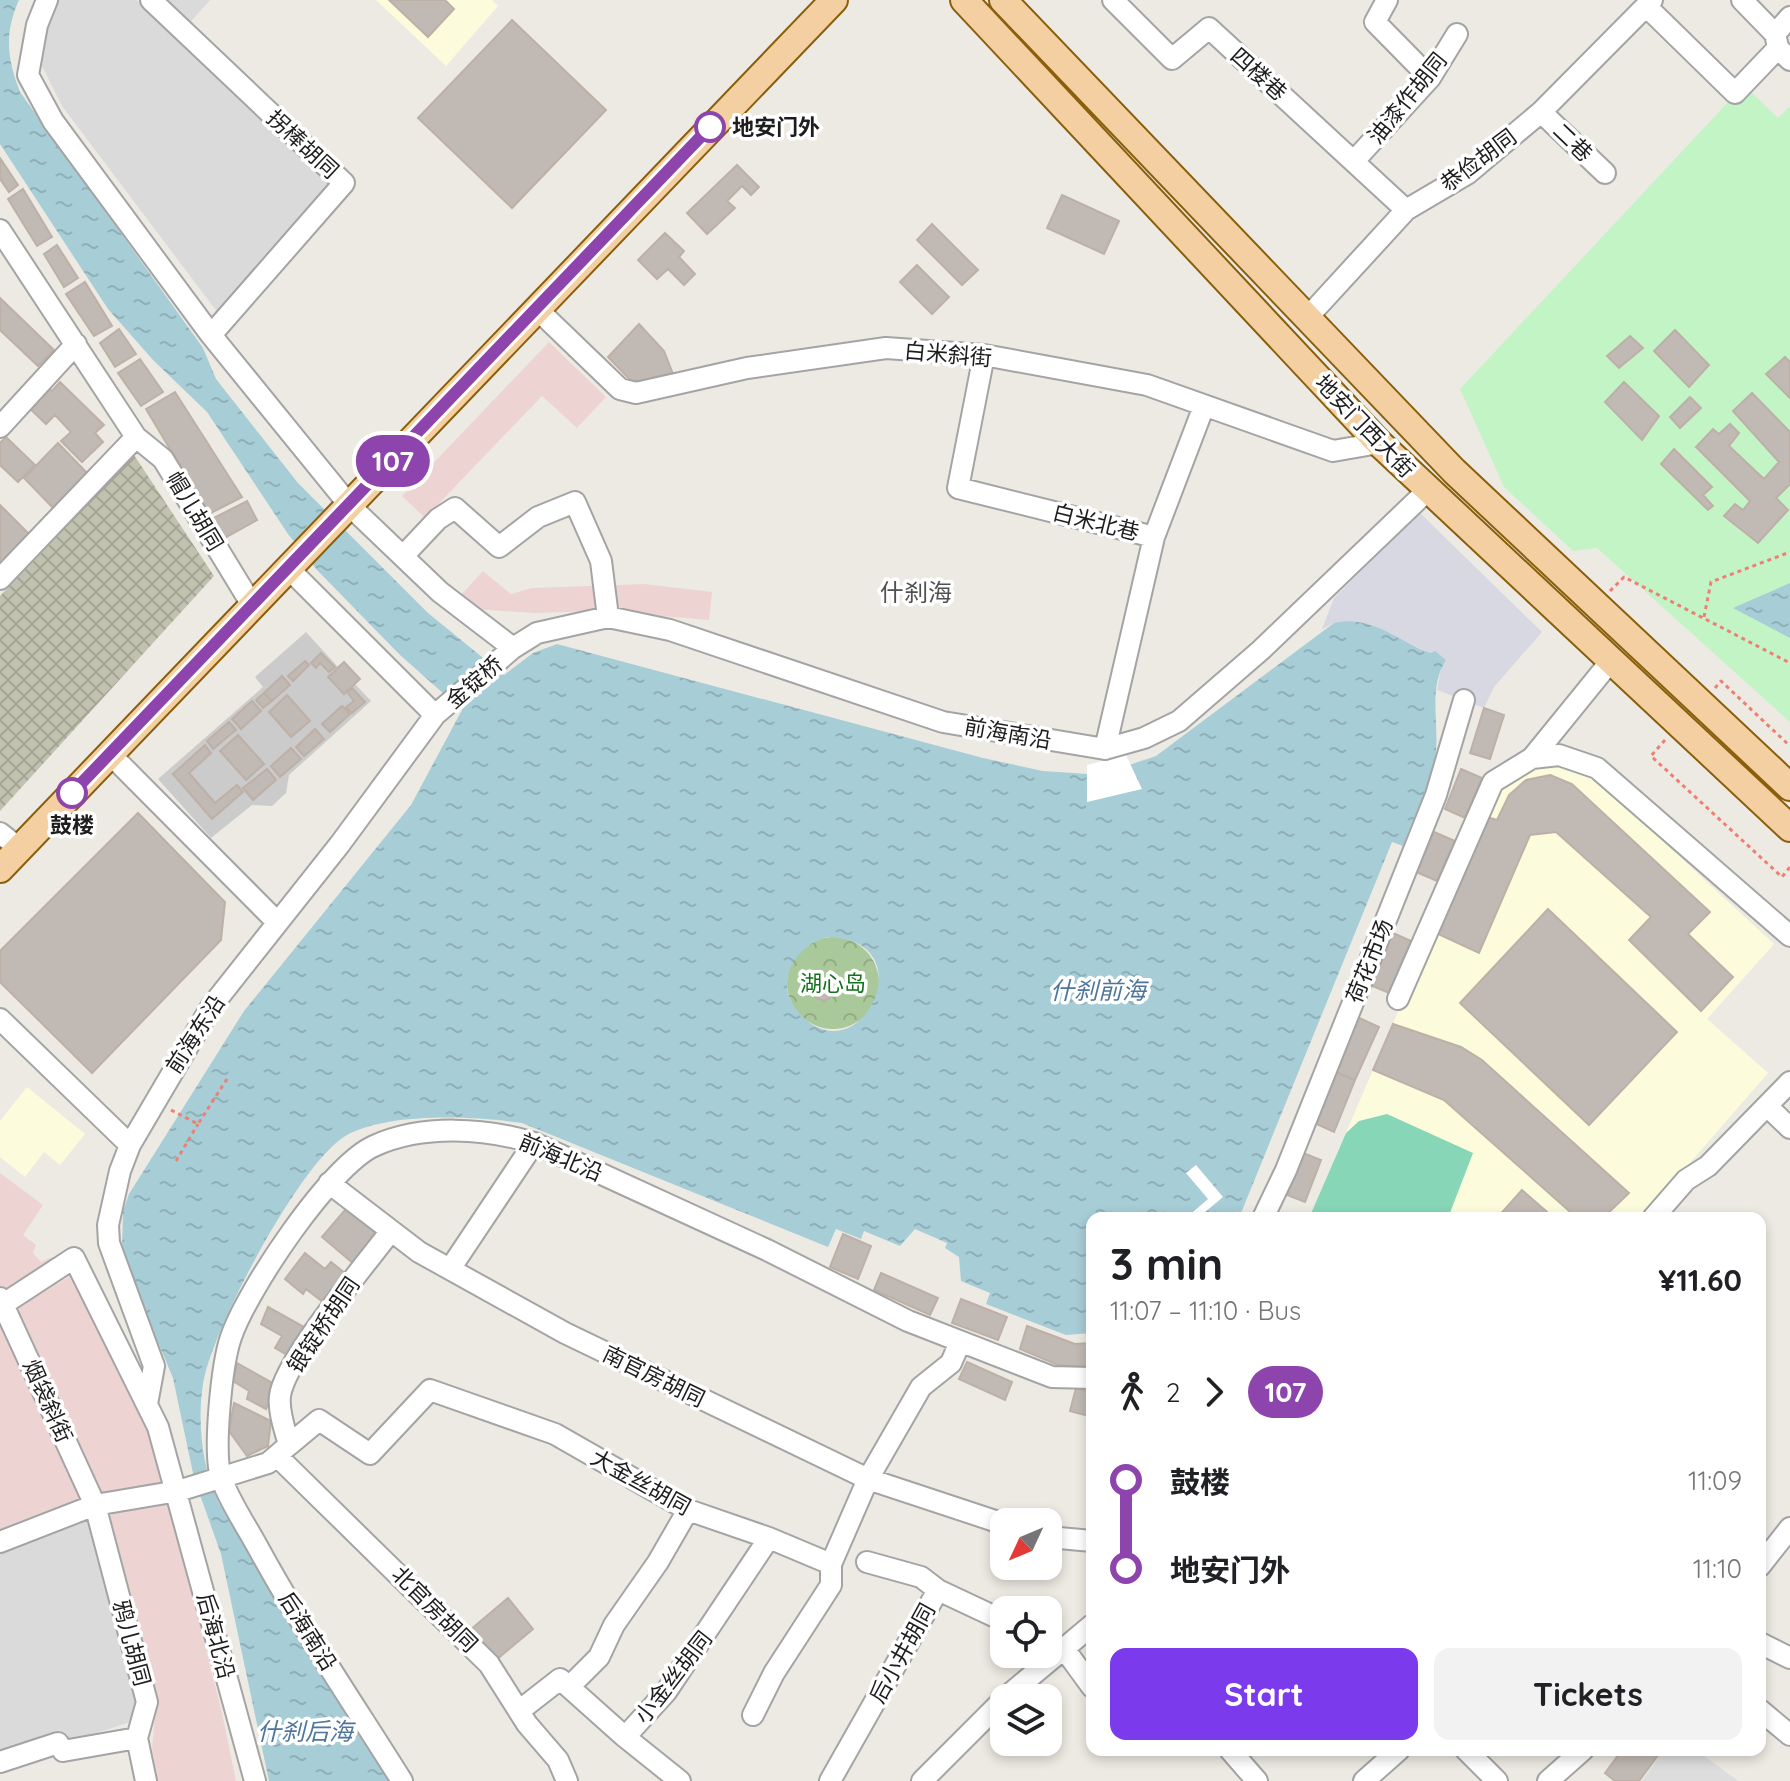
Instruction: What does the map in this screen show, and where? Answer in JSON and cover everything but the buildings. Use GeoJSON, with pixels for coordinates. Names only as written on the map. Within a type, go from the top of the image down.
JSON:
{"type":"FeatureCollection","features":[{"type":"Feature","properties":{"kind":"main road"},"geometry":{"type":"LineString","coordinates":[[0,869],[10,841],[110,754],[834,0]]}},
{"type":"Feature","properties":{"kind":"main road","name":"地安门西大街"},"geometry":{"type":"LineString","coordinates":[[964,0],[1379,443],[1790,828]]}},
{"type":"Feature","properties":{"kind":"main road","name":"地安门西大街"},"geometry":{"type":"LineString","coordinates":[[1003,0],[1454,471],[1790,787]]}},
{"type":"Feature","properties":{"kind":"street"},"geometry":{"type":"LineString","coordinates":[[47,0],[37,25],[28,75],[53,121],[211,335],[350,506],[440,592],[513,648]]}},
{"type":"Feature","properties":{"kind":"street","name":"拐棒胡同"},"geometry":{"type":"LineString","coordinates":[[151,0],[344,183],[211,335]]}},
{"type":"Feature","properties":{"kind":"street","name":"四楼巷"},"geometry":{"type":"LineString","coordinates":[[1113,0],[1172,59],[1209,28],[1406,210]]}},
{"type":"Feature","properties":{"kind":"street"},"geometry":{"type":"LineString","coordinates":[[1387,0],[1375,22],[1430,78]]}},
{"type":"Feature","properties":{"kind":"street"},"geometry":{"type":"LineString","coordinates":[[1742,0],[1781,47]]}},
{"type":"Feature","properties":{"kind":"street"},"geometry":{"type":"LineString","coordinates":[[1649,3],[1735,93],[1781,47],[1790,17]]}},
{"type":"Feature","properties":{"kind":"street","name":"恭俭胡同"},"geometry":{"type":"LineString","coordinates":[[1306,319],[1406,210],[1467,174],[1541,112],[1649,3]]}},
{"type":"Feature","properties":{"kind":"street","name":"油漆作胡同"},"geometry":{"type":"LineString","coordinates":[[1354,161],[1430,78],[1457,34]]}},
{"type":"Feature","properties":{"kind":"street","name":"二巷"},"geometry":{"type":"LineString","coordinates":[[1541,112],[1605,173]]}},
{"type":"Feature","properties":{"kind":"street","name":"帽儿胡同"},"geometry":{"type":"LineString","coordinates":[[0,230],[136,437],[163,459],[252,605]]}},
{"type":"Feature","properties":{"kind":"street","name":"白米斜街"},"geometry":{"type":"LineString","coordinates":[[538,310],[620,389],[636,393],[747,368],[886,348],[984,355],[1147,385],[1333,451],[1379,443]]}},
{"type":"Feature","properties":{"kind":"street"},"geometry":{"type":"LineString","coordinates":[[0,427],[76,344]]}},
{"type":"Feature","properties":{"kind":"street","name":"白米北巷"},"geometry":{"type":"LineString","coordinates":[[984,355],[958,488],[1154,537],[1105,749]]}},
{"type":"Feature","properties":{"kind":"street"},"geometry":{"type":"LineString","coordinates":[[1154,537],[1204,406]]}},
{"type":"Feature","properties":{"kind":"street"},"geometry":{"type":"LineString","coordinates":[[0,579],[136,437]]}},
{"type":"Feature","properties":{"kind":"street","name":"前海南沿"},"geometry":{"type":"LineString","coordinates":[[513,648],[537,633],[608,617],[670,630],[943,722],[1105,749],[1144,738],[1179,721],[1261,650],[1428,490]]}},
{"type":"Feature","properties":{"kind":"street"},"geometry":{"type":"LineString","coordinates":[[404,555],[438,519],[455,508],[499,547],[538,517],[575,502],[601,561],[608,617]]}},
{"type":"Feature","properties":{"kind":"street"},"geometry":{"type":"LineString","coordinates":[[289,569],[435,715]]}},
{"type":"Feature","properties":{"kind":"street","name":"金锭桥"},"geometry":{"type":"LineString","coordinates":[[435,715],[513,648]]}},
{"type":"Feature","properties":{"kind":"street"},"geometry":{"type":"LineString","coordinates":[[1398,999],[1493,782],[1532,758],[1610,662]]}},
{"type":"Feature","properties":{"kind":"street","name":"荷花市场"},"geometry":{"type":"LineString","coordinates":[[1266,1212],[1286,1170],[1436,795],[1464,700]]}},
{"type":"Feature","properties":{"kind":"street","name":"前海东沿"},"geometry":{"type":"LineString","coordinates":[[147,1404],[154,1366],[114,1264],[109,1234],[120,1171],[130,1145],[203,1019],[276,921],[340,844],[435,715]]}},
{"type":"Feature","properties":{"kind":"street"},"geometry":{"type":"LineString","coordinates":[[110,754],[276,921]]}},
{"type":"Feature","properties":{"kind":"street"},"geometry":{"type":"LineString","coordinates":[[1532,758],[1559,755],[1597,768],[1790,936]]}},
{"type":"Feature","properties":{"kind":"street"},"geometry":{"type":"LineString","coordinates":[[0,1019],[130,1145]]}},
{"type":"Feature","properties":{"kind":"street"},"geometry":{"type":"LineString","coordinates":[[1658,1212],[1686,1180],[1708,1166],[1790,1082]]}},
{"type":"Feature","properties":{"kind":"street"},"geometry":{"type":"LineString","coordinates":[[1767,1106],[1790,1128]]}},
{"type":"Feature","properties":{"kind":"street","name":"前海北沿"},"geometry":{"type":"LineString","coordinates":[[218,1479],[219,1413],[230,1339],[246,1302],[329,1183],[356,1156],[376,1145],[412,1136],[477,1131],[504,1134],[534,1143],[960,1342],[1052,1377],[1086,1378]]}},
{"type":"Feature","properties":{"kind":"street"},"geometry":{"type":"LineString","coordinates":[[450,1269],[534,1143]]}},
{"type":"Feature","properties":{"kind":"street"},"geometry":{"type":"LineString","coordinates":[[1676,1212],[1697,1188],[1708,1166]]}},
{"type":"Feature","properties":{"kind":"street","name":"南官房胡同"},"geometry":{"type":"LineString","coordinates":[[329,1183],[390,1232],[565,1333],[868,1479],[990,1519]]}},
{"type":"Feature","properties":{"kind":"street","name":"银锭桥胡同"},"geometry":{"type":"LineString","coordinates":[[283,1450],[279,1404],[284,1383],[309,1342],[390,1232]]}},
{"type":"Feature","properties":{"kind":"street","name":"后海北沿"},"geometry":{"type":"LineString","coordinates":[[2,1300],[74,1258],[147,1404],[180,1490],[255,1781]]}},
{"type":"Feature","properties":{"kind":"street","name":"烟袋斜街"},"geometry":{"type":"LineString","coordinates":[[2,1300],[95,1505]]}},
{"type":"Feature","properties":{"kind":"street"},"geometry":{"type":"LineString","coordinates":[[753,1715],[774,1673],[831,1585],[831,1564],[868,1479],[921,1387],[951,1363],[960,1342]]}},
{"type":"Feature","properties":{"kind":"street","name":"大金丝胡同"},"geometry":{"type":"LineString","coordinates":[[283,1450],[319,1420],[370,1454],[430,1390],[555,1434],[688,1510],[769,1538],[831,1564]]}},
{"type":"Feature","properties":{"kind":"street"},"geometry":{"type":"LineString","coordinates":[[0,1542],[95,1505],[180,1490],[218,1479],[283,1450]]}},
{"type":"Feature","properties":{"kind":"street","name":"北官房胡同"},"geometry":{"type":"LineString","coordinates":[[283,1450],[489,1664],[519,1711],[558,1760],[567,1781]]}},
{"type":"Feature","properties":{"kind":"street","name":"后海南沿"},"geometry":{"type":"LineString","coordinates":[[218,1479],[270,1570],[402,1781]]}},
{"type":"Feature","properties":{"kind":"street","name":"鸦儿胡同"},"geometry":{"type":"LineString","coordinates":[[95,1505],[147,1702],[137,1738],[146,1781]]}},
{"type":"Feature","properties":{"kind":"street"},"geometry":{"type":"LineString","coordinates":[[519,1711],[560,1679],[569,1687],[599,1657],[614,1625],[658,1562],[688,1510]]}},
{"type":"Feature","properties":{"kind":"street"},"geometry":{"type":"LineString","coordinates":[[1766,1558],[1790,1528]]}},
{"type":"Feature","properties":{"kind":"street","name":"小金丝胡同"},"geometry":{"type":"LineString","coordinates":[[569,1687],[625,1737],[666,1692],[769,1538]]}},
{"type":"Feature","properties":{"kind":"street"},"geometry":{"type":"LineString","coordinates":[[1062,1538],[1086,1540]]}},
{"type":"Feature","properties":{"kind":"street"},"geometry":{"type":"LineString","coordinates":[[867,1562],[921,1577],[938,1590]]}},
{"type":"Feature","properties":{"kind":"street","name":"后小井胡同"},"geometry":{"type":"LineString","coordinates":[[830,1781],[938,1590],[990,1614]]}},
{"type":"Feature","properties":{"kind":"street"},"geometry":{"type":"LineString","coordinates":[[1062,1642],[1086,1628]]}},
{"type":"Feature","properties":{"kind":"street"},"geometry":{"type":"LineString","coordinates":[[1766,1646],[1790,1658]]}},
{"type":"Feature","properties":{"kind":"street"},"geometry":{"type":"LineString","coordinates":[[1062,1653],[1086,1680]]}},
{"type":"Feature","properties":{"kind":"street"},"geometry":{"type":"LineString","coordinates":[[1018,1684],[1034,1668]]}},
{"type":"Feature","properties":{"kind":"street"},"geometry":{"type":"LineString","coordinates":[[922,1781],[990,1712]]}},
{"type":"Feature","properties":{"kind":"street"},"geometry":{"type":"LineString","coordinates":[[1766,1715],[1790,1735]]}},
{"type":"Feature","properties":{"kind":"street"},"geometry":{"type":"LineString","coordinates":[[625,1737],[680,1781]]}},
{"type":"Feature","properties":{"kind":"street"},"geometry":{"type":"LineString","coordinates":[[0,1762],[58,1743],[63,1751],[137,1738]]}},
{"type":"Feature","properties":{"kind":"street"},"geometry":{"type":"LineString","coordinates":[[1235,1756],[1257,1781]]}},
{"type":"Feature","properties":{"kind":"street"},"geometry":{"type":"LineString","coordinates":[[1364,1781],[1392,1756]]}},
{"type":"Feature","properties":{"kind":"street"},"geometry":{"type":"LineString","coordinates":[[1472,1756],[1497,1781]]}},
{"type":"Feature","properties":{"kind":"street"},"geometry":{"type":"LineString","coordinates":[[1548,1781],[1576,1756]]}},
{"type":"Feature","properties":{"kind":"path"},"geometry":{"type":"LineString","coordinates":[[1704,617],[1711,582],[1790,552]]}},
{"type":"Feature","properties":{"kind":"path"},"geometry":{"type":"LineString","coordinates":[[1596,605],[1624,577],[1790,663]]}},
{"type":"Feature","properties":{"kind":"path"},"geometry":{"type":"LineString","coordinates":[[1721,681],[1790,746]]}},
{"type":"Feature","properties":{"kind":"path"},"geometry":{"type":"LineString","coordinates":[[1651,756],[1782,877],[1790,867]]}},
{"type":"Feature","properties":{"kind":"path"},"geometry":{"type":"LineString","coordinates":[[176,1161],[227,1079]]}},
{"type":"Feature","properties":{"kind":"path"},"geometry":{"type":"LineString","coordinates":[[185,1117],[198,1124]]}},
{"type":"Feature","properties":{"kind":"shaded area"},"geometry":{"type":"Polygon","coordinates":[[[58,0],[137,0],[332,184],[221,317],[62,106],[42,66],[50,15],[58,0]]]}},
{"type":"Feature","properties":{"kind":"shaded area"},"geometry":{"type":"Polygon","coordinates":[[[159,0],[210,0],[187,26],[159,0]]]}},
{"type":"Feature","properties":{"kind":"shaded area"},"geometry":{"type":"Polygon","coordinates":[[[376,0],[492,0],[498,6],[446,66],[376,0]]]}},
{"type":"Feature","properties":{"kind":"shaded area"},"geometry":{"type":"Polygon","coordinates":[[[549,342],[606,397],[577,428],[542,396],[425,518],[402,496],[549,342]]]}},
{"type":"Feature","properties":{"kind":"shaded area"},"geometry":{"type":"Polygon","coordinates":[[[134,455],[214,576],[0,811],[0,596],[134,455]]]}},
{"type":"Feature","properties":{"kind":"shaded area"},"geometry":{"type":"Polygon","coordinates":[[[1420,513],[1542,632],[1494,687],[1484,708],[1437,690],[1441,668],[1431,654],[1370,624],[1334,623],[1322,629],[1334,598],[1420,513]]]}},
{"type":"Feature","properties":{"kind":"shaded area"},"geometry":{"type":"Polygon","coordinates":[[[483,571],[511,594],[532,588],[644,584],[712,592],[709,620],[600,611],[534,613],[474,609],[460,596],[483,571]]]}},
{"type":"Feature","properties":{"kind":"shaded area"},"geometry":{"type":"Polygon","coordinates":[[[306,632],[338,667],[344,662],[360,679],[355,684],[371,701],[289,775],[286,793],[272,806],[252,805],[211,838],[158,779],[263,687],[255,677],[306,632]]]}},
{"type":"Feature","properties":{"kind":"shaded area"},"geometry":{"type":"Polygon","coordinates":[[[1556,764],[1584,773],[1600,783],[1774,944],[1707,1019],[1768,1073],[1647,1212],[1312,1212],[1488,804],[1497,789],[1528,768],[1556,764]]]}},
{"type":"Feature","properties":{"kind":"shaded area"},"geometry":{"type":"Polygon","coordinates":[[[27,1087],[85,1134],[60,1165],[44,1152],[25,1177],[0,1157],[0,1121],[27,1087]]]}},
{"type":"Feature","properties":{"kind":"shaded area"},"geometry":{"type":"Polygon","coordinates":[[[0,1173],[43,1205],[23,1235],[36,1245],[33,1253],[41,1262],[52,1257],[55,1263],[10,1293],[0,1286],[0,1173]]]}},
{"type":"Feature","properties":{"kind":"shaded area"},"geometry":{"type":"Polygon","coordinates":[[[72,1275],[148,1430],[168,1484],[101,1494],[17,1308],[72,1275]]]}},
{"type":"Feature","properties":{"kind":"shaded area"},"geometry":{"type":"Polygon","coordinates":[[[0,1298],[82,1502],[0,1537],[0,1298]]]}},
{"type":"Feature","properties":{"kind":"shaded area"},"geometry":{"type":"Polygon","coordinates":[[[169,1502],[236,1781],[158,1781],[152,1749],[156,1704],[106,1514],[169,1502]]]}},
{"type":"Feature","properties":{"kind":"shaded area"},"geometry":{"type":"Polygon","coordinates":[[[95,1505],[147,1702],[130,1722],[70,1742],[60,1730],[0,1751],[0,1542],[95,1505]]]}},
{"type":"Feature","properties":{"kind":"shaded area"},"geometry":{"type":"Polygon","coordinates":[[[1660,1756],[1704,1756],[1738,1781],[1642,1781],[1660,1756]]]}},
{"type":"Feature","properties":{"kind":"green space"},"geometry":{"type":"Polygon","coordinates":[[[1744,85],[1778,118],[1790,106],[1790,722],[1597,548],[1573,551],[1504,487],[1460,389],[1744,85]]]}},
{"type":"Feature","properties":{"kind":"green space","name":"湖心岛"},"geometry":{"type":"Polygon","coordinates":[[[833,937],[851,940],[866,950],[876,965],[879,983],[876,1001],[866,1016],[851,1026],[833,1029],[815,1026],[800,1016],[790,1001],[787,983],[790,965],[800,950],[815,940],[833,937]]]}},
{"type":"Feature","properties":{"kind":"green space"},"geometry":{"type":"Polygon","coordinates":[[[1387,1114],[1473,1153],[1450,1212],[1312,1212],[1346,1133],[1359,1121],[1387,1114]]]}},
{"type":"Feature","properties":{"kind":"water","name":"什刹前海"},"geometry":{"type":"Polygon","coordinates":[[[0,0],[19,0],[11,24],[9,46],[20,92],[203,348],[216,379],[298,483],[428,613],[504,675],[533,653],[557,644],[983,758],[1043,771],[1088,774],[1111,771],[1156,756],[1334,623],[1369,624],[1422,650],[1435,651],[1446,660],[1437,684],[1436,751],[1428,785],[1403,846],[1392,842],[1241,1212],[1086,1212],[1086,1333],[1066,1335],[986,1304],[990,1293],[961,1281],[959,1257],[945,1248],[947,1243],[915,1229],[900,1246],[864,1231],[861,1239],[836,1229],[828,1247],[522,1123],[457,1118],[386,1122],[347,1135],[328,1151],[283,1211],[222,1326],[203,1384],[202,1445],[208,1475],[219,1503],[390,1781],[269,1781],[221,1554],[194,1478],[173,1378],[127,1269],[122,1249],[123,1211],[129,1194],[244,1011],[411,805],[462,710],[400,655],[317,570],[288,534],[207,412],[153,360],[108,309],[0,144],[0,0]],[[827,937],[815,942],[790,968],[787,990],[791,1002],[799,1013],[822,1029],[843,1030],[861,1019],[874,1001],[879,980],[874,959],[858,944],[827,937]]]}},
{"type":"Feature","properties":{"kind":"water"},"geometry":{"type":"Polygon","coordinates":[[[1790,583],[1790,638],[1733,608],[1790,583]]]}},
{"type":"Feature","properties":{"kind":"pier"},"geometry":{"type":"Polygon","coordinates":[[[1126,755],[1142,789],[1087,802],[1087,765],[1126,755]]]}},
{"type":"Feature","properties":{"kind":"pier"},"geometry":{"type":"Polygon","coordinates":[[[1196,1165],[1223,1197],[1205,1212],[1193,1212],[1208,1199],[1186,1173],[1196,1165]]]}},
{"type":"Feature","properties":{"kind":"bus line","name":"107"},"geometry":{"type":"LineString","coordinates":[[72,793],[710,127]]}},
{"type":"Feature","properties":{"kind":"place","name":"地安门外"},"geometry":{"type":"Point","coordinates":[710,127]}},
{"type":"Feature","properties":{"kind":"place","name":"鼓楼"},"geometry":{"type":"Point","coordinates":[72,793]}},
{"type":"Feature","properties":{"kind":"district","name":"什刹海"},"geometry":{"type":"Point","coordinates":[916,593]}},
{"type":"Feature","properties":{"kind":"water label","name":"什刹后海"},"geometry":{"type":"Point","coordinates":[305,1732]}}]}
